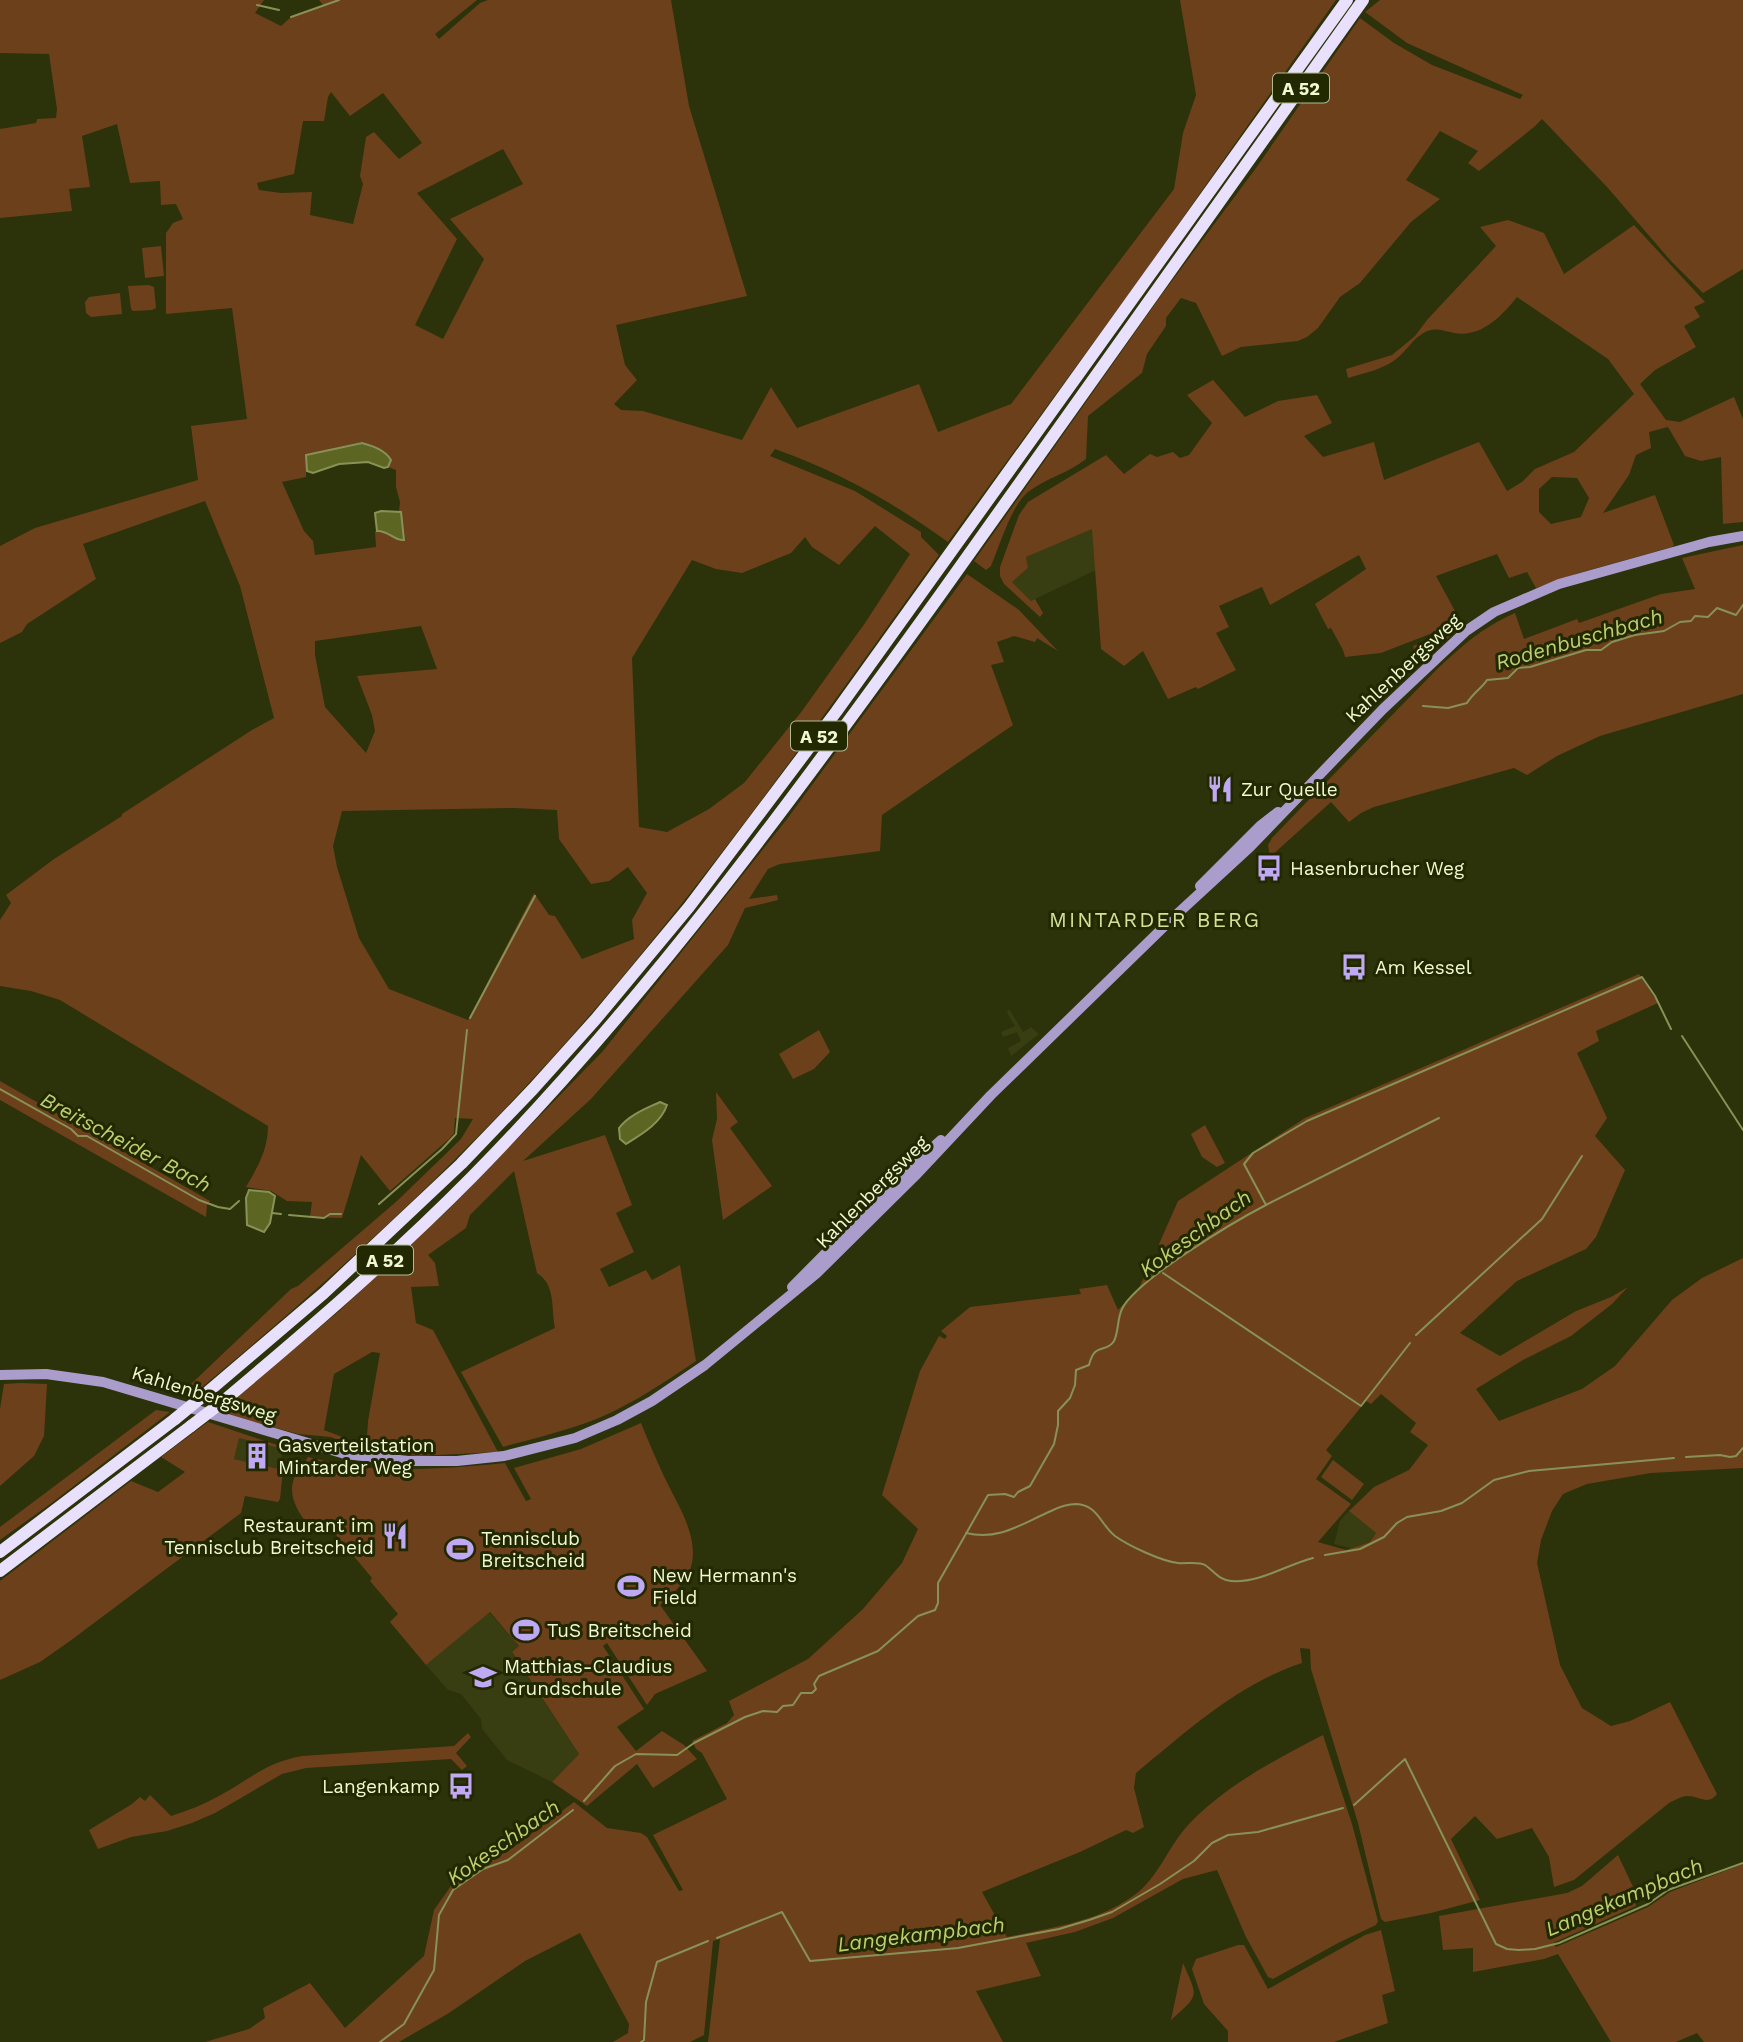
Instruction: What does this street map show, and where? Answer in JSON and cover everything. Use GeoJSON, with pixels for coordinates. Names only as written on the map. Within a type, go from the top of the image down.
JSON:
{"type":"FeatureCollection","features":[{"type":"Feature","properties":{"kind":"highway","name":"A 52"},"geometry":{"type":"LineString","coordinates":[[0,1552],[175,1419],[324,1293],[461,1164],[560,1060],[689,907],[844,701],[1358,2]]}},
{"type":"Feature","properties":{"kind":"highway","name":"A 52"},"geometry":{"type":"LineString","coordinates":[[0,1571],[220,1403],[334,1306],[472,1177],[610,1027],[701,917],[850,721],[1358,2]]}},
{"type":"Feature","properties":{"kind":"street","name":"Kahlenbergsweg"},"geometry":{"type":"LineString","coordinates":[[0,1375],[46,1374],[103,1382],[345,1454],[408,1461],[457,1461],[539,1448],[575,1438],[617,1420],[697,1371],[816,1274],[991,1095],[1175,916],[1250,848],[1426,667],[1466,631],[1494,612],[1559,584],[1709,542],[1743,536]]}},
{"type":"Feature","properties":{"kind":"shaded area"},"geometry":{"type":"Polygon","coordinates":[[[0,0],[264,0],[255,13],[281,26],[291,17],[323,5],[319,0],[477,0],[435,34],[439,39],[480,3],[488,0],[671,0],[689,106],[747,296],[616,325],[625,365],[637,380],[614,404],[621,410],[643,411],[742,440],[771,387],[797,428],[919,384],[938,432],[1011,404],[1174,189],[1183,133],[1196,95],[1180,0],[1336,0],[1139,280],[948,542],[865,489],[775,449],[770,456],[855,491],[921,532],[921,537],[939,555],[726,847],[613,988],[554,1056],[492,1122],[382,1229],[189,1398],[177,1393],[191,1384],[291,1289],[298,1286],[397,1201],[461,1139],[473,1119],[455,1118],[454,1133],[449,1139],[390,1191],[361,1155],[342,1218],[310,1217],[312,1202],[287,1201],[271,1191],[246,1187],[264,1151],[268,1126],[60,1000],[31,991],[0,986],[0,920],[11,903],[6,895],[122,814],[274,718],[240,586],[205,501],[83,544],[96,579],[27,624],[22,632],[0,643],[0,546],[35,528],[198,480],[191,426],[247,419],[232,308],[166,314],[166,233],[173,223],[183,219],[176,204],[161,205],[160,181],[130,183],[117,124],[82,136],[90,187],[69,189],[72,211],[0,218],[0,129],[36,123],[37,119],[56,118],[57,109],[49,54],[0,53],[0,0]],[[331,92],[324,121],[303,121],[294,174],[257,183],[259,190],[281,193],[312,192],[310,215],[353,224],[363,184],[360,176],[366,137],[374,132],[399,159],[422,143],[383,93],[350,116],[331,92]],[[503,149],[417,193],[457,239],[415,325],[443,339],[484,259],[450,219],[523,184],[503,149]],[[362,442],[306,455],[306,477],[282,482],[304,531],[313,541],[315,555],[376,547],[375,531],[386,531],[396,538],[400,502],[396,487],[396,470],[388,467],[391,460],[371,445],[362,442]],[[875,526],[839,565],[812,547],[805,537],[791,553],[742,573],[716,569],[692,560],[632,658],[639,827],[667,832],[709,809],[744,783],[802,711],[910,554],[875,526]],[[421,626],[315,641],[325,707],[366,753],[375,731],[372,715],[357,676],[437,669],[421,626]],[[514,808],[342,811],[333,846],[359,938],[389,989],[468,1020],[534,893],[549,915],[555,916],[582,959],[634,939],[632,920],[647,893],[628,867],[609,881],[591,884],[559,839],[557,810],[514,808]]]}},
{"type":"Feature","properties":{"kind":"shaded area"},"geometry":{"type":"Polygon","coordinates":[[[1380,0],[1743,0],[1743,269],[1703,293],[1542,119],[1479,171],[1468,163],[1478,151],[1440,131],[1406,180],[1440,199],[1411,222],[1360,283],[1340,297],[1318,328],[1307,337],[1298,341],[1241,347],[1222,356],[1196,303],[1181,298],[1166,318],[1166,326],[1147,354],[1142,373],[1088,416],[1086,459],[1035,487],[1022,498],[1011,516],[991,566],[986,570],[974,561],[1160,297],[1256,168],[1360,18],[1394,43],[1432,65],[1520,99],[1523,95],[1407,43],[1365,12],[1380,0]]]}},
{"type":"Feature","properties":{"kind":"shaded area"},"geometry":{"type":"Polygon","coordinates":[[[1508,220],[1544,233],[1564,274],[1634,225],[1705,302],[1694,307],[1700,317],[1684,326],[1696,347],[1655,370],[1640,384],[1666,420],[1680,422],[1734,397],[1743,419],[1743,522],[1723,524],[1721,457],[1701,461],[1685,456],[1668,427],[1649,432],[1651,448],[1636,455],[1629,475],[1603,513],[1655,495],[1674,545],[1672,547],[1536,588],[1527,572],[1509,578],[1497,554],[1436,576],[1461,622],[1381,653],[1345,657],[1331,628],[1328,629],[1315,604],[1366,569],[1359,555],[1270,605],[1262,587],[1219,606],[1229,627],[1216,633],[1236,670],[1198,689],[1196,687],[1168,699],[1143,651],[1124,666],[1101,649],[1092,529],[1026,557],[1028,568],[1012,582],[1031,601],[1035,599],[1043,613],[1040,617],[1004,584],[1000,567],[1019,515],[1028,502],[1106,455],[1124,474],[1150,454],[1157,457],[1173,452],[1180,458],[1189,455],[1212,423],[1187,395],[1213,380],[1245,417],[1278,401],[1317,395],[1332,423],[1304,436],[1323,457],[1374,442],[1384,480],[1479,442],[1507,491],[1522,482],[1535,469],[1574,452],[1634,394],[1608,359],[1517,297],[1498,318],[1482,329],[1464,334],[1430,330],[1418,337],[1390,363],[1348,378],[1346,369],[1392,355],[1415,336],[1496,246],[1480,227],[1508,220]],[[1552,477],[1539,489],[1539,512],[1551,524],[1581,517],[1589,498],[1577,478],[1552,477]]]}},
{"type":"Feature","properties":{"kind":"shaded area"},"geometry":{"type":"Polygon","coordinates":[[[161,246],[164,276],[145,278],[142,248],[161,246]]]}},
{"type":"Feature","properties":{"kind":"shaded area"},"geometry":{"type":"Polygon","coordinates":[[[128,286],[154,287],[156,308],[133,311],[128,286]]]}},
{"type":"Feature","properties":{"kind":"shaded area"},"geometry":{"type":"Polygon","coordinates":[[[120,293],[122,314],[91,317],[86,313],[85,302],[89,297],[120,293]]]}},
{"type":"Feature","properties":{"kind":"shaded area"},"geometry":{"type":"Polygon","coordinates":[[[362,443],[385,454],[391,460],[388,467],[368,462],[339,464],[313,473],[307,471],[306,455],[362,443]]]}},
{"type":"Feature","properties":{"kind":"shaded area"},"geometry":{"type":"Polygon","coordinates":[[[401,512],[404,540],[377,531],[375,513],[401,512]]]}},
{"type":"Feature","properties":{"kind":"shaded area"},"geometry":{"type":"Polygon","coordinates":[[[1093,528],[1096,570],[1031,601],[1012,582],[1028,568],[1026,557],[1093,528]]]}},
{"type":"Feature","properties":{"kind":"shaded area"},"geometry":{"type":"Polygon","coordinates":[[[1743,545],[1743,694],[1600,736],[1557,756],[1527,775],[1514,768],[1374,807],[1349,822],[1331,802],[1270,857],[1268,845],[1272,838],[1439,668],[1482,631],[1515,613],[1524,639],[1577,619],[1579,623],[1661,594],[1695,589],[1682,558],[1743,545]]]}},
{"type":"Feature","properties":{"kind":"shaded area"},"geometry":{"type":"Polygon","coordinates":[[[967,574],[1019,610],[1058,651],[1037,638],[1035,642],[1014,636],[997,642],[1004,662],[991,665],[1013,725],[882,815],[880,851],[780,864],[768,869],[749,899],[777,895],[778,900],[745,908],[728,945],[591,1099],[523,1161],[605,1135],[632,1205],[616,1213],[634,1252],[600,1269],[609,1287],[646,1270],[652,1280],[680,1265],[696,1361],[654,1389],[609,1413],[568,1429],[503,1447],[461,1372],[555,1328],[550,1290],[537,1273],[514,1171],[470,1215],[466,1228],[428,1255],[435,1263],[439,1286],[411,1287],[416,1323],[433,1330],[498,1452],[417,1456],[366,1451],[368,1421],[380,1353],[372,1352],[334,1374],[324,1430],[358,1443],[359,1450],[331,1437],[298,1434],[219,1412],[338,1312],[448,1210],[603,1051],[787,819],[967,574]]]}},
{"type":"Feature","properties":{"kind":"shaded area"},"geometry":{"type":"Polygon","coordinates":[[[1459,629],[1419,662],[1413,646],[1459,629]]]}},
{"type":"Feature","properties":{"kind":"shaded area"},"geometry":{"type":"Polygon","coordinates":[[[1639,974],[1658,1003],[1596,1031],[1599,1041],[1577,1053],[1607,1118],[1595,1136],[1625,1170],[1596,1237],[1586,1249],[1517,1281],[1460,1333],[1500,1356],[1576,1311],[1628,1287],[1612,1304],[1571,1336],[1523,1360],[1476,1389],[1499,1421],[1582,1389],[1615,1366],[1672,1300],[1702,1278],[1743,1258],[1743,1468],[1651,1473],[1587,1484],[1563,1494],[1552,1511],[1541,1540],[1537,1563],[1560,1665],[1582,1708],[1611,1726],[1630,1721],[1670,1702],[1717,1794],[1714,1798],[1707,1800],[1685,1796],[1669,1803],[1574,1880],[1554,1887],[1549,1857],[1532,1828],[1497,1839],[1475,1816],[1451,1839],[1480,1900],[1385,1922],[1381,1919],[1358,1823],[1311,1669],[1310,1649],[1300,1648],[1302,1663],[1256,1683],[1235,1696],[1194,1725],[1136,1773],[1134,1788],[1144,1827],[1133,1833],[1126,1830],[982,1892],[1007,1937],[1073,1923],[1104,1912],[1142,1889],[1189,1824],[1219,1797],[1253,1774],[1323,1735],[1352,1824],[1378,1921],[1376,1925],[1273,1979],[1268,1977],[1246,1937],[1217,1870],[1183,1879],[1113,1918],[1075,1932],[1026,1943],[1041,1976],[976,1991],[1003,2042],[708,2042],[720,1939],[713,1941],[704,2035],[690,2042],[613,2042],[628,2033],[629,2024],[580,1933],[525,1961],[449,2013],[399,2042],[205,2042],[249,2029],[265,2018],[263,2008],[310,1983],[345,2028],[424,1956],[434,1910],[458,1876],[508,1851],[574,1802],[607,1828],[641,1833],[647,1837],[679,1891],[683,1890],[653,1835],[727,1799],[702,1753],[692,1741],[727,1723],[734,1715],[729,1701],[808,1659],[863,1609],[902,1563],[918,1529],[882,1495],[920,1371],[939,1336],[945,1339],[947,1336],[941,1331],[970,1307],[1081,1294],[1079,1289],[1107,1285],[1118,1310],[1143,1279],[1170,1262],[1159,1244],[1178,1201],[1305,1118],[1639,974]],[[1381,1394],[1371,1404],[1366,1401],[1326,1450],[1332,1456],[1316,1479],[1351,1504],[1318,1542],[1346,1550],[1370,1542],[1376,1533],[1349,1511],[1374,1487],[1409,1470],[1428,1445],[1410,1432],[1416,1423],[1381,1394]]]}},
{"type":"Feature","properties":{"kind":"shaded area"},"geometry":{"type":"Polygon","coordinates":[[[1009,1009],[1023,1032],[1031,1027],[1039,1034],[1011,1056],[1008,1048],[1021,1041],[1017,1032],[1003,1037],[1001,1032],[1015,1026],[1007,1013],[1009,1009]]]}},
{"type":"Feature","properties":{"kind":"shaded area"},"geometry":{"type":"Polygon","coordinates":[[[819,1030],[830,1052],[814,1069],[793,1079],[779,1054],[819,1030]]]}},
{"type":"Feature","properties":{"kind":"shaded area"},"geometry":{"type":"Polygon","coordinates":[[[0,1081],[210,1201],[206,1217],[0,1100],[0,1081]]]}},
{"type":"Feature","properties":{"kind":"shaded area"},"geometry":{"type":"Polygon","coordinates":[[[716,1092],[738,1122],[730,1128],[772,1186],[723,1220],[712,1140],[717,1119],[716,1092]]]}},
{"type":"Feature","properties":{"kind":"shaded area"},"geometry":{"type":"Polygon","coordinates":[[[660,1102],[667,1105],[656,1123],[626,1144],[620,1139],[619,1128],[623,1123],[660,1102]]]}},
{"type":"Feature","properties":{"kind":"shaded area"},"geometry":{"type":"Polygon","coordinates":[[[1205,1125],[1225,1163],[1217,1167],[1202,1157],[1191,1134],[1205,1125]]]}},
{"type":"Feature","properties":{"kind":"shaded area"},"geometry":{"type":"Polygon","coordinates":[[[249,1190],[269,1192],[275,1196],[270,1223],[264,1232],[247,1225],[246,1198],[249,1190]]]}},
{"type":"Feature","properties":{"kind":"shaded area"},"geometry":{"type":"Polygon","coordinates":[[[4,1384],[47,1384],[44,1436],[34,1456],[0,1486],[0,1409],[4,1384]]]}},
{"type":"Feature","properties":{"kind":"shaded area"},"geometry":{"type":"Polygon","coordinates":[[[156,1410],[170,1412],[0,1540],[0,1527],[156,1410]]]}},
{"type":"Feature","properties":{"kind":"shaded area"},"geometry":{"type":"Polygon","coordinates":[[[208,1422],[280,1446],[279,1448],[239,1438],[234,1459],[283,1470],[278,1502],[245,1496],[241,1513],[40,1662],[0,1680],[0,1581],[131,1481],[158,1492],[185,1472],[161,1457],[208,1422]]]}},
{"type":"Feature","properties":{"kind":"shaded area"},"geometry":{"type":"Polygon","coordinates":[[[641,1423],[685,1519],[692,1543],[691,1567],[686,1578],[660,1605],[707,1671],[655,1694],[647,1705],[607,1643],[603,1646],[644,1709],[617,1727],[636,1751],[662,1731],[684,1745],[697,1759],[653,1788],[637,1764],[587,1806],[552,1782],[579,1754],[512,1652],[519,1646],[490,1612],[426,1665],[390,1622],[398,1614],[326,1523],[314,1533],[296,1507],[292,1484],[308,1457],[351,1466],[390,1469],[505,1463],[526,1501],[531,1499],[514,1468],[581,1449],[641,1423]]]}},
{"type":"Feature","properties":{"kind":"shaded area"},"geometry":{"type":"Polygon","coordinates":[[[239,1438],[279,1448],[282,1454],[279,1470],[234,1459],[239,1438]]]}},
{"type":"Feature","properties":{"kind":"shaded area"},"geometry":{"type":"Polygon","coordinates":[[[1333,1460],[1364,1484],[1352,1500],[1321,1477],[1333,1460]]]}},
{"type":"Feature","properties":{"kind":"shaded area"},"geometry":{"type":"Polygon","coordinates":[[[1349,1511],[1376,1533],[1370,1542],[1351,1548],[1334,1544],[1340,1521],[1349,1511]]]}},
{"type":"Feature","properties":{"kind":"shaded area","name":"Matthias-Claudius Grundschule"},"geometry":{"type":"Polygon","coordinates":[[[489,1612],[519,1646],[512,1653],[579,1754],[552,1782],[507,1760],[482,1729],[481,1719],[461,1694],[448,1690],[426,1665],[489,1612]]]}},
{"type":"Feature","properties":{"kind":"shaded area"},"geometry":{"type":"Polygon","coordinates":[[[468,1733],[471,1737],[456,1753],[467,1766],[462,1770],[451,1759],[306,1768],[282,1774],[215,1813],[167,1831],[131,1837],[98,1849],[89,1830],[140,1797],[145,1801],[150,1795],[171,1816],[206,1803],[267,1768],[289,1759],[454,1746],[468,1733]]]}},
{"type":"Feature","properties":{"kind":"shaded area"},"geometry":{"type":"Polygon","coordinates":[[[1618,1855],[1634,1889],[1636,1906],[1553,1943],[1556,1947],[1648,1907],[1670,1892],[1743,1864],[1743,2042],[1704,2042],[1697,2033],[1676,2042],[1611,2042],[1558,1954],[1473,1972],[1473,1948],[1443,1950],[1439,1916],[1567,1893],[1582,1886],[1618,1855]]]}},
{"type":"Feature","properties":{"kind":"shaded area"},"geometry":{"type":"Polygon","coordinates":[[[1381,1930],[1395,1991],[1382,1995],[1388,2023],[1334,2042],[1228,2042],[1228,2031],[1204,2004],[1192,1969],[1196,1959],[1244,1945],[1268,1989],[1365,1935],[1381,1930]]]}},
{"type":"Feature","properties":{"kind":"shaded area"},"geometry":{"type":"Polygon","coordinates":[[[1183,1963],[1194,1995],[1171,2020],[1183,1963]]]}},
{"type":"Feature","properties":{"kind":"waterway"},"geometry":{"type":"LineString","coordinates":[[291,17],[339,0]]}},
{"type":"Feature","properties":{"kind":"waterway"},"geometry":{"type":"LineString","coordinates":[[257,5],[279,10]]}},
{"type":"Feature","properties":{"kind":"waterway","name":"Rodenbuschbach"},"geometry":{"type":"LineString","coordinates":[[1423,706],[1448,708],[1467,703],[1487,680],[1508,678],[1518,668],[1530,667],[1586,650],[1601,650],[1612,642],[1664,631],[1680,622],[1691,621],[1695,616],[1708,617],[1717,608],[1736,615],[1743,605]]}},
{"type":"Feature","properties":{"kind":"waterway"},"geometry":{"type":"LineString","coordinates":[[470,1018],[535,896]]}},
{"type":"Feature","properties":{"kind":"waterway","name":"Kokeschbach"},"geometry":{"type":"LineString","coordinates":[[584,1801],[615,1766],[636,1754],[677,1755],[694,1743],[745,1717],[763,1711],[777,1712],[783,1706],[793,1705],[801,1693],[812,1693],[816,1689],[814,1684],[819,1676],[878,1651],[918,1616],[935,1610],[938,1603],[938,1583],[988,1495],[1005,1494],[1014,1497],[1030,1486],[1054,1444],[1058,1411],[1070,1398],[1075,1385],[1076,1370],[1089,1365],[1097,1350],[1111,1345],[1117,1333],[1120,1313],[1131,1297],[1188,1252],[1266,1205],[1244,1164],[1253,1153],[1307,1121],[1642,977],[1671,1029]]}},
{"type":"Feature","properties":{"kind":"waterway"},"geometry":{"type":"LineString","coordinates":[[379,1204],[456,1134],[467,1030]]}},
{"type":"Feature","properties":{"kind":"waterway","name":"Kokeschbach"},"geometry":{"type":"LineString","coordinates":[[1682,1036],[1743,1130]]}},
{"type":"Feature","properties":{"kind":"waterway","name":"Breitscheider Bach"},"geometry":{"type":"LineString","coordinates":[[0,1089],[71,1129],[78,1136],[87,1136],[199,1200],[230,1209],[239,1201]]}},
{"type":"Feature","properties":{"kind":"waterway"},"geometry":{"type":"LineString","coordinates":[[1266,1205],[1439,1118]]}},
{"type":"Feature","properties":{"kind":"waterway"},"geometry":{"type":"LineString","coordinates":[[1416,1335],[1542,1219],[1582,1156]]}},
{"type":"Feature","properties":{"kind":"waterway"},"geometry":{"type":"LineString","coordinates":[[272,1213],[281,1214]]}},
{"type":"Feature","properties":{"kind":"waterway"},"geometry":{"type":"LineString","coordinates":[[289,1215],[324,1218],[330,1214],[341,1214]]}},
{"type":"Feature","properties":{"kind":"waterway"},"geometry":{"type":"LineString","coordinates":[[1163,1273],[1361,1406],[1410,1343]]}},
{"type":"Feature","properties":{"kind":"waterway"},"geometry":{"type":"LineString","coordinates":[[1686,1457],[1730,1457],[1736,1456],[1743,1448]]}},
{"type":"Feature","properties":{"kind":"waterway"},"geometry":{"type":"LineString","coordinates":[[1325,1555],[1360,1549],[1384,1537],[1407,1517],[1441,1511],[1462,1503],[1494,1480],[1529,1471],[1674,1458]]}},
{"type":"Feature","properties":{"kind":"waterway"},"geometry":{"type":"LineString","coordinates":[[966,1533],[999,1533],[1060,1507],[1076,1504],[1094,1511],[1115,1536],[1137,1548],[1171,1562],[1202,1564],[1220,1577],[1231,1581],[1263,1576],[1313,1558]]}},
{"type":"Feature","properties":{"kind":"waterway","name":"Langekampbach"},"geometry":{"type":"LineString","coordinates":[[1354,1805],[1405,1759],[1496,1944],[1507,1949],[1535,1949],[1559,1943],[1648,1904],[1668,1890],[1743,1863]]}},
{"type":"Feature","properties":{"kind":"waterway","name":"Langekampbach"},"geometry":{"type":"LineString","coordinates":[[717,1938],[782,1912],[810,1961],[958,1948],[1059,1929],[1112,1912],[1160,1884],[1194,1861],[1212,1843],[1228,1835],[1258,1832],[1343,1808]]}},
{"type":"Feature","properties":{"kind":"waterway","name":"Kokeschbach"},"geometry":{"type":"LineString","coordinates":[[380,2042],[404,2024],[434,1970],[439,1915],[453,1890],[483,1869],[508,1860],[573,1810]]}},
{"type":"Feature","properties":{"kind":"waterway","name":"Langekampbach"},"geometry":{"type":"LineString","coordinates":[[641,2042],[644,2040],[646,2002],[657,1962],[708,1941]]}},
{"type":"Feature","properties":{"kind":"place","name":"Zur Quelle"},"geometry":{"type":"Point","coordinates":[1220,789]}},
{"type":"Feature","properties":{"kind":"place","name":"Hasenbrucher Weg"},"geometry":{"type":"Point","coordinates":[1269,868]}},
{"type":"Feature","properties":{"kind":"place","name":"Am Kessel"},"geometry":{"type":"Point","coordinates":[1354,967]}},
{"type":"Feature","properties":{"kind":"place","name":"Gasverteilstation Mintarder Weg"},"geometry":{"type":"Point","coordinates":[257,1456]}},
{"type":"Feature","properties":{"kind":"place","name":"Restaurant im Tennisclub Breitscheid"},"geometry":{"type":"Point","coordinates":[395,1536]}},
{"type":"Feature","properties":{"kind":"place","name":"Tennisclub Breitscheid"},"geometry":{"type":"Point","coordinates":[460,1549]}},
{"type":"Feature","properties":{"kind":"place","name":"New Hermann's Field"},"geometry":{"type":"Point","coordinates":[631,1586]}},
{"type":"Feature","properties":{"kind":"place","name":"TuS Breitscheid"},"geometry":{"type":"Point","coordinates":[526,1630]}},
{"type":"Feature","properties":{"kind":"place","name":"Matthias-Claudius Grundschule"},"geometry":{"type":"Point","coordinates":[483,1677]}},
{"type":"Feature","properties":{"kind":"place","name":"Langenkamp"},"geometry":{"type":"Point","coordinates":[461,1786]}},
{"type":"Feature","properties":{"kind":"district","name":"MINTARDER BERG"},"geometry":{"type":"Point","coordinates":[1155,919]}}]}
